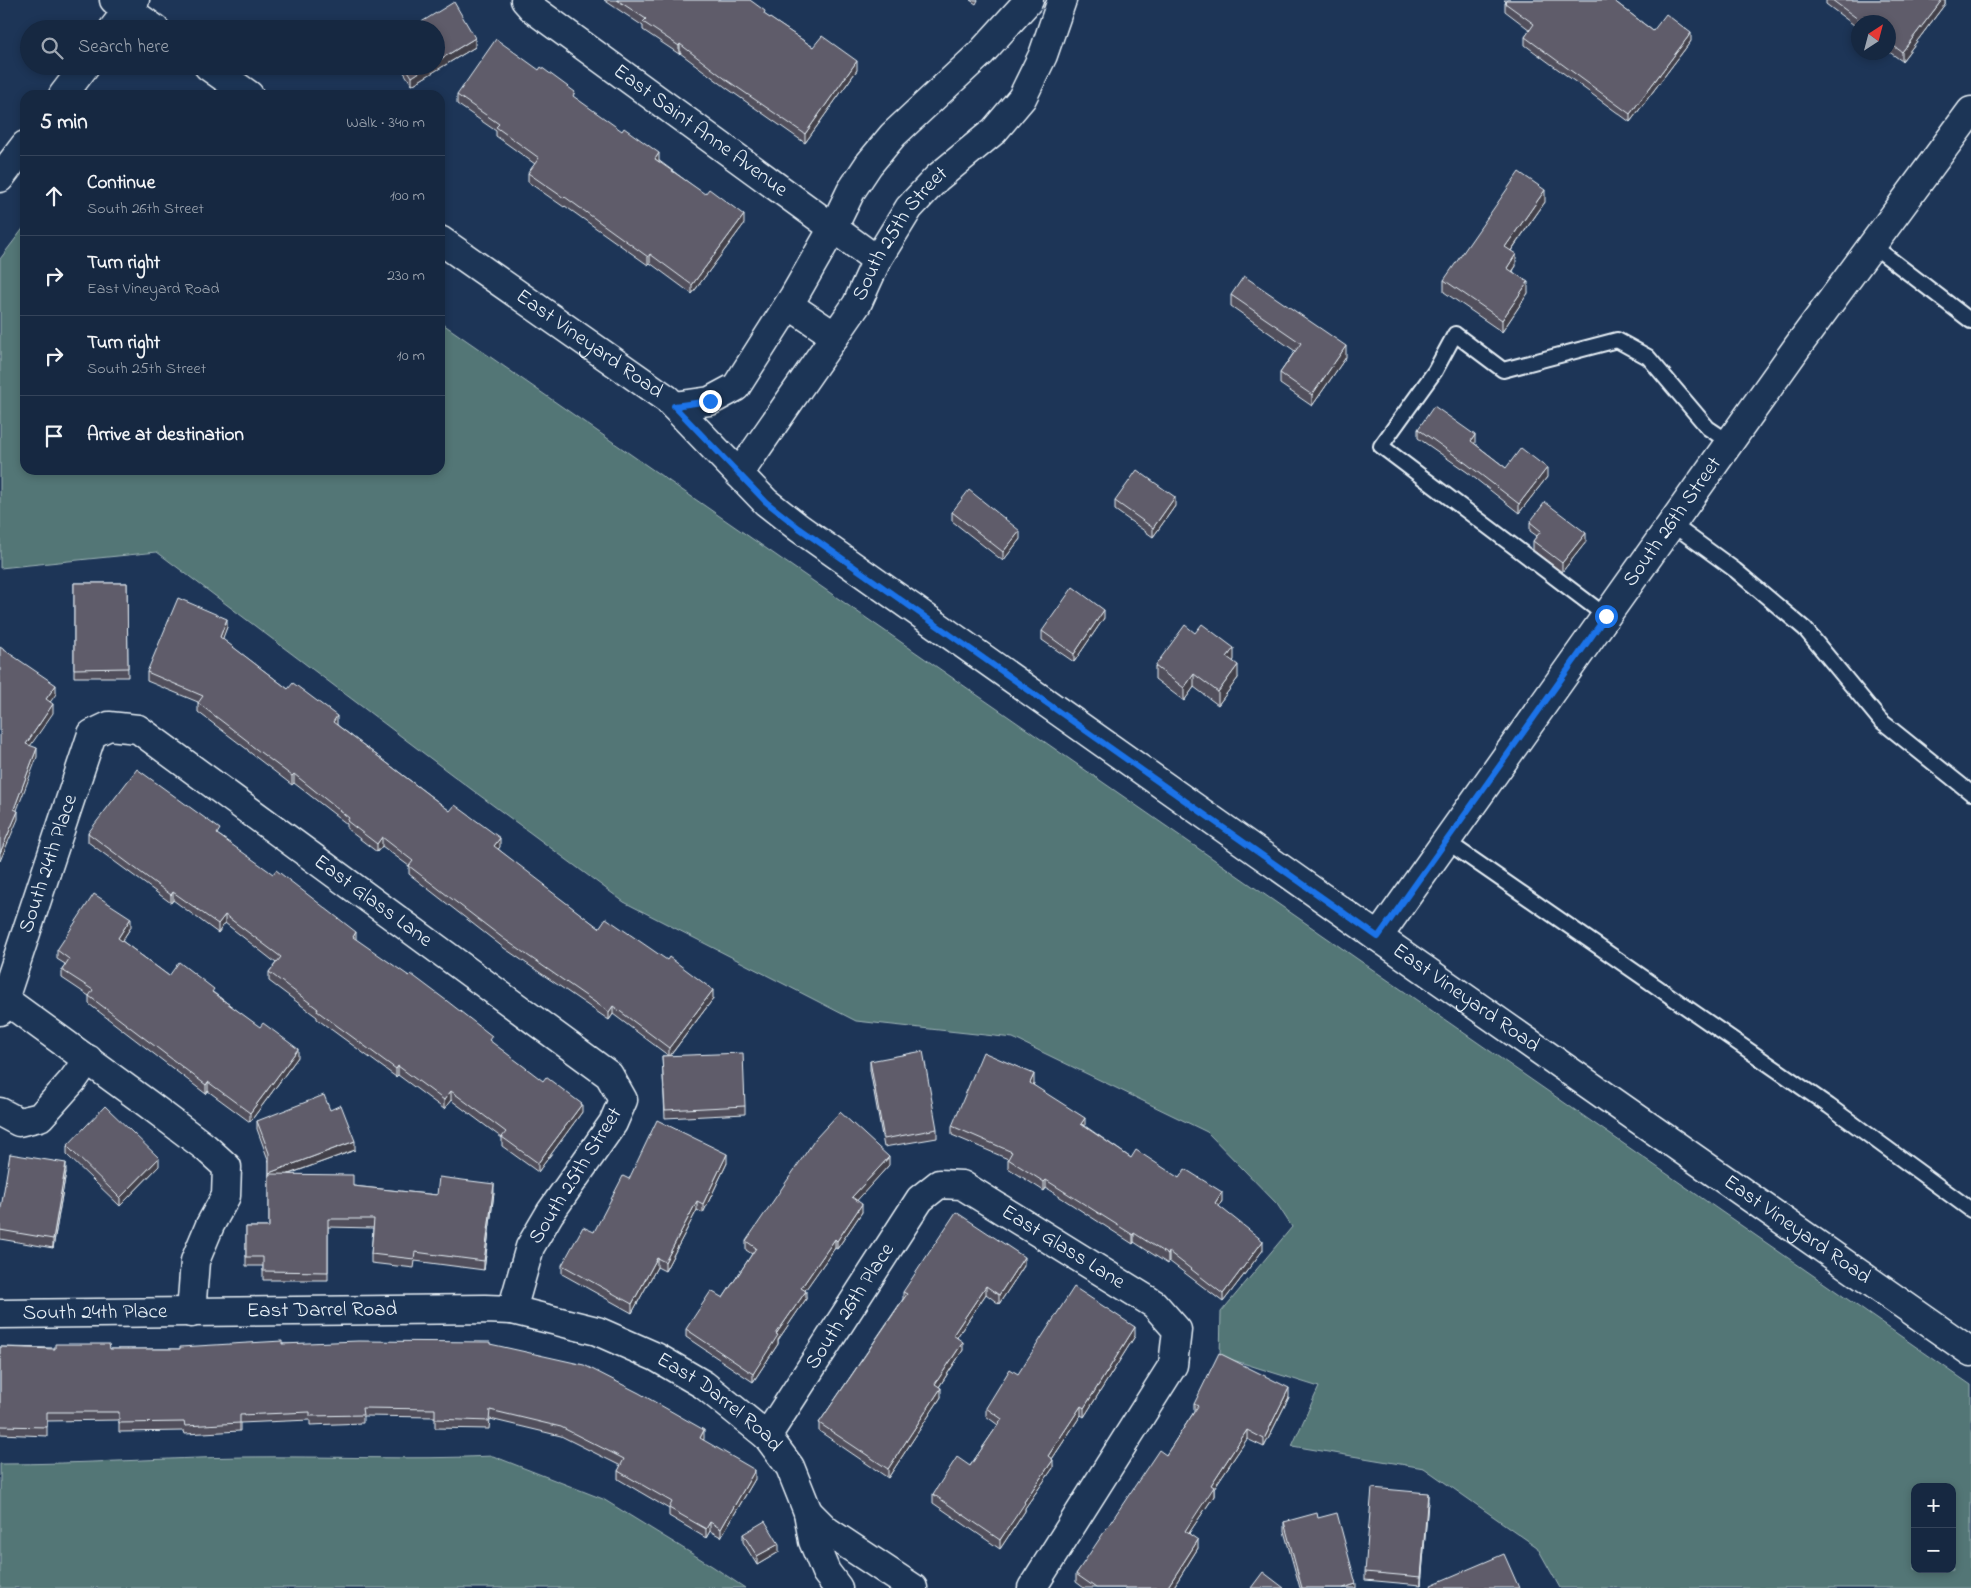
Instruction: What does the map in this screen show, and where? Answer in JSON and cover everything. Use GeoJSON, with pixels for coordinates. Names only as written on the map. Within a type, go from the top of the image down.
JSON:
{"type":"FeatureCollection","features":[{"type":"Feature","properties":{"kind":"street","name":"East Saint Anne Avenue"},"geometry":{"type":"LineString","coordinates":[[525,0],[533,9],[877,260]]}},
{"type":"Feature","properties":{"kind":"street"},"geometry":{"type":"LineString","coordinates":[[674,406],[710,401],[736,387],[789,305],[833,228],[851,191],[869,164],[893,135],[976,59],[1029,0]]}},
{"type":"Feature","properties":{"kind":"street","name":"South 25th Street"},"geometry":{"type":"LineString","coordinates":[[740,474],[857,304],[877,260],[909,208],[937,178],[994,131],[1022,98],[1043,55],[1062,0]]}},
{"type":"Feature","properties":{"kind":"street"},"geometry":{"type":"LineString","coordinates":[[123,10],[140,20]]}},
{"type":"Feature","properties":{"kind":"street"},"geometry":{"type":"LineString","coordinates":[[67,90],[78,75]]}},
{"type":"Feature","properties":{"kind":"street"},"geometry":{"type":"LineString","coordinates":[[221,75],[242,90]]}},
{"type":"Feature","properties":{"kind":"street","name":"South 26th Street"},"geometry":{"type":"LineString","coordinates":[[1378,937],[1729,442],[1971,111]]}},
{"type":"Feature","properties":{"kind":"street"},"geometry":{"type":"LineString","coordinates":[[0,178],[20,152]]}},
{"type":"Feature","properties":{"kind":"street","name":"East Vineyard Road"},"geometry":{"type":"LineString","coordinates":[[445,244],[667,399],[766,502],[799,528],[1378,937],[1971,1352]]}},
{"type":"Feature","properties":{"kind":"street"},"geometry":{"type":"LineString","coordinates":[[789,305],[835,336]]}},
{"type":"Feature","properties":{"kind":"street","name":"South 24th Place"},"geometry":{"type":"LineString","coordinates":[[2,1005],[92,734],[109,726]]}},
{"type":"Feature","properties":{"kind":"street","name":"East Glass Lane"},"geometry":{"type":"LineString","coordinates":[[109,726],[138,729],[609,1075],[623,1100]]}},
{"type":"Feature","properties":{"kind":"street"},"geometry":{"type":"LineString","coordinates":[[2,1005],[88,1059],[205,1147],[227,1167],[226,1196],[210,1225],[195,1261],[190,1313]]}},
{"type":"Feature","properties":{"kind":"street"},"geometry":{"type":"LineString","coordinates":[[0,1112],[19,1122],[40,1117],[73,1080],[88,1059]]}},
{"type":"Feature","properties":{"kind":"street","name":"South 25th Street"},"geometry":{"type":"LineString","coordinates":[[512,1310],[530,1247],[550,1213],[612,1123],[623,1100]]}},
{"type":"Feature","properties":{"kind":"street","name":"East Glass Lane"},"geometry":{"type":"LineString","coordinates":[[939,1184],[962,1185],[1154,1304],[1177,1330],[1173,1365],[1032,1588]]}},
{"type":"Feature","properties":{"kind":"street","name":"South 26th Place"},"geometry":{"type":"LineString","coordinates":[[768,1436],[920,1199],[939,1184]]}},
{"type":"Feature","properties":{"kind":"street","name":"East Darrel Road"},"geometry":{"type":"LineString","coordinates":[[190,1313],[308,1310],[512,1310],[596,1331],[656,1357],[704,1384],[768,1436],[790,1467],[808,1512],[813,1541],[826,1572],[838,1588]]}},
{"type":"Feature","properties":{"kind":"street","name":"South 24th Place"},"geometry":{"type":"LineString","coordinates":[[0,1314],[190,1313]]}},
{"type":"Feature","properties":{"kind":"street","name":"East Darrel Road"},"geometry":{"type":"LineString","coordinates":[[808,1512],[827,1531],[913,1588]]}},
{"type":"Feature","properties":{"kind":"lane"},"geometry":{"type":"LineString","coordinates":[[1872,245],[1971,321]]}},
{"type":"Feature","properties":{"kind":"lane"},"geometry":{"type":"LineString","coordinates":[[1606,616],[1381,446],[1435,371],[1455,334],[1503,370],[1617,340],[1648,357],[1708,428],[1729,442]]}},
{"type":"Feature","properties":{"kind":"lane"},"geometry":{"type":"LineString","coordinates":[[1672,524],[1735,570],[1805,629],[1880,720],[1971,792]]}},
{"type":"Feature","properties":{"kind":"lane"},"geometry":{"type":"LineString","coordinates":[[1446,841],[1829,1106],[1971,1210]]}},
{"type":"Feature","properties":{"kind":"green space"},"geometry":{"type":"Polygon","coordinates":[[[20,233],[20,475],[445,475],[445,325],[1971,1385],[1971,1588],[1560,1588],[1537,1547],[1424,1468],[1292,1446],[1319,1387],[1220,1356],[1221,1312],[1292,1227],[1277,1204],[1207,1132],[1013,1038],[856,1021],[624,902],[157,552],[0,568],[0,259],[20,233]]]}},
{"type":"Feature","properties":{"kind":"green space"},"geometry":{"type":"Polygon","coordinates":[[[493,1456],[603,1499],[745,1588],[0,1588],[0,1464],[243,1457],[431,1458],[493,1456]]]}},
{"type":"Feature","properties":{"kind":"building"},"geometry":{"type":"Polygon","coordinates":[[[617,0],[750,0],[765,11],[764,14],[813,47],[822,36],[857,61],[805,134],[728,81],[680,44],[679,46],[643,22],[646,19],[617,0]]]}},
{"type":"Feature","properties":{"kind":"building"},"geometry":{"type":"Polygon","coordinates":[[[1507,0],[1613,0],[1653,31],[1666,14],[1691,33],[1630,114],[1525,37],[1534,24],[1505,3],[1507,0]]]}},
{"type":"Feature","properties":{"kind":"building"},"geometry":{"type":"Polygon","coordinates":[[[1832,0],[1942,0],[1902,52],[1896,48],[1896,15],[1852,15],[1832,0]]]}},
{"type":"Feature","properties":{"kind":"building"},"geometry":{"type":"Polygon","coordinates":[[[454,2],[475,38],[445,56],[445,20],[425,20],[454,2]]]}},
{"type":"Feature","properties":{"kind":"building"},"geometry":{"type":"Polygon","coordinates":[[[496,39],[539,70],[541,67],[575,92],[573,96],[622,131],[624,128],[659,153],[655,159],[705,194],[709,189],[744,215],[692,285],[650,254],[648,257],[565,197],[528,173],[539,158],[496,127],[499,124],[457,95],[496,39]]]}},
{"type":"Feature","properties":{"kind":"building"},"geometry":{"type":"Polygon","coordinates":[[[1519,172],[1545,190],[1505,247],[1516,254],[1507,268],[1528,282],[1502,320],[1444,280],[1519,172]]]}},
{"type":"Feature","properties":{"kind":"building"},"geometry":{"type":"Polygon","coordinates":[[[1244,276],[1346,346],[1312,395],[1280,373],[1301,343],[1231,295],[1244,276]]]}},
{"type":"Feature","properties":{"kind":"building"},"geometry":{"type":"Polygon","coordinates":[[[1434,406],[1475,435],[1471,441],[1506,468],[1521,448],[1547,468],[1519,504],[1418,429],[1434,406]]]}},
{"type":"Feature","properties":{"kind":"building"},"geometry":{"type":"Polygon","coordinates":[[[1137,470],[1175,497],[1153,528],[1115,501],[1137,470]]]}},
{"type":"Feature","properties":{"kind":"building"},"geometry":{"type":"Polygon","coordinates":[[[969,490],[1020,531],[1003,552],[952,512],[969,490]]]}},
{"type":"Feature","properties":{"kind":"building"},"geometry":{"type":"Polygon","coordinates":[[[1545,502],[1586,533],[1562,563],[1533,541],[1541,531],[1530,522],[1545,502]]]}},
{"type":"Feature","properties":{"kind":"building"},"geometry":{"type":"Polygon","coordinates":[[[74,583],[127,583],[128,668],[74,669],[74,583]]]}},
{"type":"Feature","properties":{"kind":"building"},"geometry":{"type":"Polygon","coordinates":[[[1073,587],[1104,610],[1074,654],[1042,631],[1073,587]]]}},
{"type":"Feature","properties":{"kind":"building"},"geometry":{"type":"Polygon","coordinates":[[[178,598],[227,619],[220,637],[288,689],[293,683],[337,716],[333,722],[450,811],[455,805],[500,838],[494,846],[599,928],[606,918],[667,960],[669,957],[713,990],[669,1048],[613,1006],[609,1012],[504,939],[409,866],[413,861],[382,837],[377,844],[347,821],[349,818],[294,774],[292,776],[198,703],[203,696],[147,672],[178,598]]]}},
{"type":"Feature","properties":{"kind":"building"},"geometry":{"type":"Polygon","coordinates":[[[1202,624],[1234,648],[1227,657],[1238,665],[1218,692],[1194,674],[1184,688],[1155,666],[1185,625],[1195,633],[1202,624]]]}},
{"type":"Feature","properties":{"kind":"building"},"geometry":{"type":"Polygon","coordinates":[[[0,647],[56,685],[46,699],[53,704],[26,744],[37,748],[14,809],[18,811],[0,853],[0,647]]]}},
{"type":"Feature","properties":{"kind":"building"},"geometry":{"type":"Polygon","coordinates":[[[137,769],[220,829],[217,834],[273,874],[276,870],[356,932],[353,937],[409,976],[411,974],[447,1001],[492,1036],[489,1040],[543,1081],[546,1077],[582,1104],[538,1163],[502,1137],[506,1132],[451,1091],[444,1100],[398,1066],[396,1069],[317,1011],[318,1009],[269,972],[281,957],[225,915],[218,924],[173,892],[171,895],[88,833],[137,769]]]}},
{"type":"Feature","properties":{"kind":"building"},"geometry":{"type":"Polygon","coordinates":[[[94,894],[131,918],[118,938],[169,976],[179,962],[214,989],[212,992],[260,1027],[263,1023],[298,1049],[250,1113],[208,1082],[206,1085],[89,996],[93,990],[62,970],[69,959],[57,950],[94,894]]]}},
{"type":"Feature","properties":{"kind":"building"},"geometry":{"type":"Polygon","coordinates":[[[923,1051],[937,1129],[884,1139],[870,1061],[923,1051]]]}},
{"type":"Feature","properties":{"kind":"building"},"geometry":{"type":"Polygon","coordinates":[[[983,1052],[1034,1074],[1030,1083],[1085,1118],[1081,1124],[1131,1158],[1136,1150],[1179,1178],[1185,1169],[1222,1192],[1215,1203],[1263,1241],[1223,1294],[1169,1252],[1168,1255],[1134,1233],[1133,1235],[1046,1180],[1044,1182],[1008,1159],[1012,1152],[952,1126],[983,1052]]]}},
{"type":"Feature","properties":{"kind":"building"},"geometry":{"type":"Polygon","coordinates":[[[743,1053],[745,1106],[665,1110],[662,1056],[743,1053]]]}},
{"type":"Feature","properties":{"kind":"building"},"geometry":{"type":"Polygon","coordinates":[[[324,1095],[330,1110],[341,1105],[355,1141],[269,1173],[269,1153],[257,1121],[324,1095]]]}},
{"type":"Feature","properties":{"kind":"building"},"geometry":{"type":"Polygon","coordinates":[[[105,1106],[159,1158],[120,1198],[67,1146],[105,1106]]]}},
{"type":"Feature","properties":{"kind":"building"},"geometry":{"type":"Polygon","coordinates":[[[840,1112],[889,1157],[852,1197],[862,1204],[837,1241],[835,1239],[801,1288],[806,1291],[776,1334],[778,1335],[753,1374],[686,1329],[711,1291],[723,1298],[756,1248],[746,1241],[816,1138],[840,1112]]]}},
{"type":"Feature","properties":{"kind":"building"},"geometry":{"type":"Polygon","coordinates":[[[657,1120],[727,1154],[703,1204],[697,1201],[665,1262],[657,1258],[632,1304],[562,1265],[583,1227],[594,1232],[623,1176],[629,1179],[657,1120]]]}},
{"type":"Feature","properties":{"kind":"building"},"geometry":{"type":"Polygon","coordinates":[[[10,1154],[66,1163],[53,1239],[0,1230],[0,1214],[10,1154]]]}},
{"type":"Feature","properties":{"kind":"building"},"geometry":{"type":"Polygon","coordinates":[[[269,1174],[353,1175],[353,1186],[437,1195],[439,1177],[494,1184],[484,1261],[415,1252],[414,1259],[371,1254],[374,1219],[328,1219],[328,1272],[263,1271],[263,1257],[246,1257],[246,1227],[269,1227],[269,1174]]]}},
{"type":"Feature","properties":{"kind":"building"},"geometry":{"type":"Polygon","coordinates":[[[956,1212],[1024,1257],[999,1295],[986,1286],[953,1335],[963,1342],[935,1384],[941,1388],[888,1469],[819,1423],[907,1294],[903,1292],[956,1212]]]}},
{"type":"Feature","properties":{"kind":"building"},"geometry":{"type":"Polygon","coordinates":[[[1074,1287],[1135,1327],[1084,1408],[1081,1406],[1048,1456],[1053,1460],[1000,1540],[933,1494],[957,1457],[970,1466],[1002,1419],[986,1408],[1010,1369],[1018,1374],[1074,1287]]]}},
{"type":"Feature","properties":{"kind":"building"},"geometry":{"type":"Polygon","coordinates":[[[282,1341],[282,1344],[358,1341],[490,1342],[490,1344],[584,1365],[639,1393],[704,1430],[700,1438],[755,1470],[721,1529],[710,1522],[706,1529],[669,1508],[672,1502],[618,1471],[624,1459],[561,1427],[490,1410],[489,1421],[435,1419],[435,1409],[362,1408],[363,1415],[310,1416],[310,1412],[240,1415],[240,1423],[185,1426],[184,1422],[119,1423],[119,1412],[47,1412],[47,1427],[0,1426],[0,1347],[55,1349],[55,1344],[109,1344],[110,1349],[180,1349],[180,1347],[282,1341]]]}},
{"type":"Feature","properties":{"kind":"building"},"geometry":{"type":"Polygon","coordinates":[[[1219,1353],[1289,1388],[1264,1439],[1247,1430],[1211,1485],[1214,1487],[1185,1531],[1198,1540],[1167,1588],[1096,1588],[1076,1574],[1159,1450],[1166,1455],[1198,1406],[1194,1404],[1219,1353]]]}},
{"type":"Feature","properties":{"kind":"building"},"geometry":{"type":"Polygon","coordinates":[[[1372,1488],[1428,1493],[1421,1577],[1365,1572],[1372,1488]]]}},
{"type":"Feature","properties":{"kind":"building"},"geometry":{"type":"Polygon","coordinates":[[[1317,1513],[1318,1518],[1337,1513],[1356,1584],[1343,1588],[1302,1588],[1284,1522],[1317,1513]]]}},
{"type":"Feature","properties":{"kind":"building"},"geometry":{"type":"Polygon","coordinates":[[[765,1521],[779,1544],[757,1556],[743,1534],[765,1521]]]}},
{"type":"Feature","properties":{"kind":"building"},"geometry":{"type":"Polygon","coordinates":[[[1504,1554],[1519,1588],[1432,1588],[1431,1585],[1504,1554]]]}},
{"type":"Feature","properties":{"kind":"building"},"geometry":{"type":"Polygon","coordinates":[[[1263,1572],[1284,1588],[1251,1588],[1263,1572]]]}},
{"type":"Feature","properties":{"kind":"route"},"geometry":{"type":"LineString","coordinates":[[710,401],[674,406],[766,502],[799,528],[1378,937],[1606,616]]}}]}
